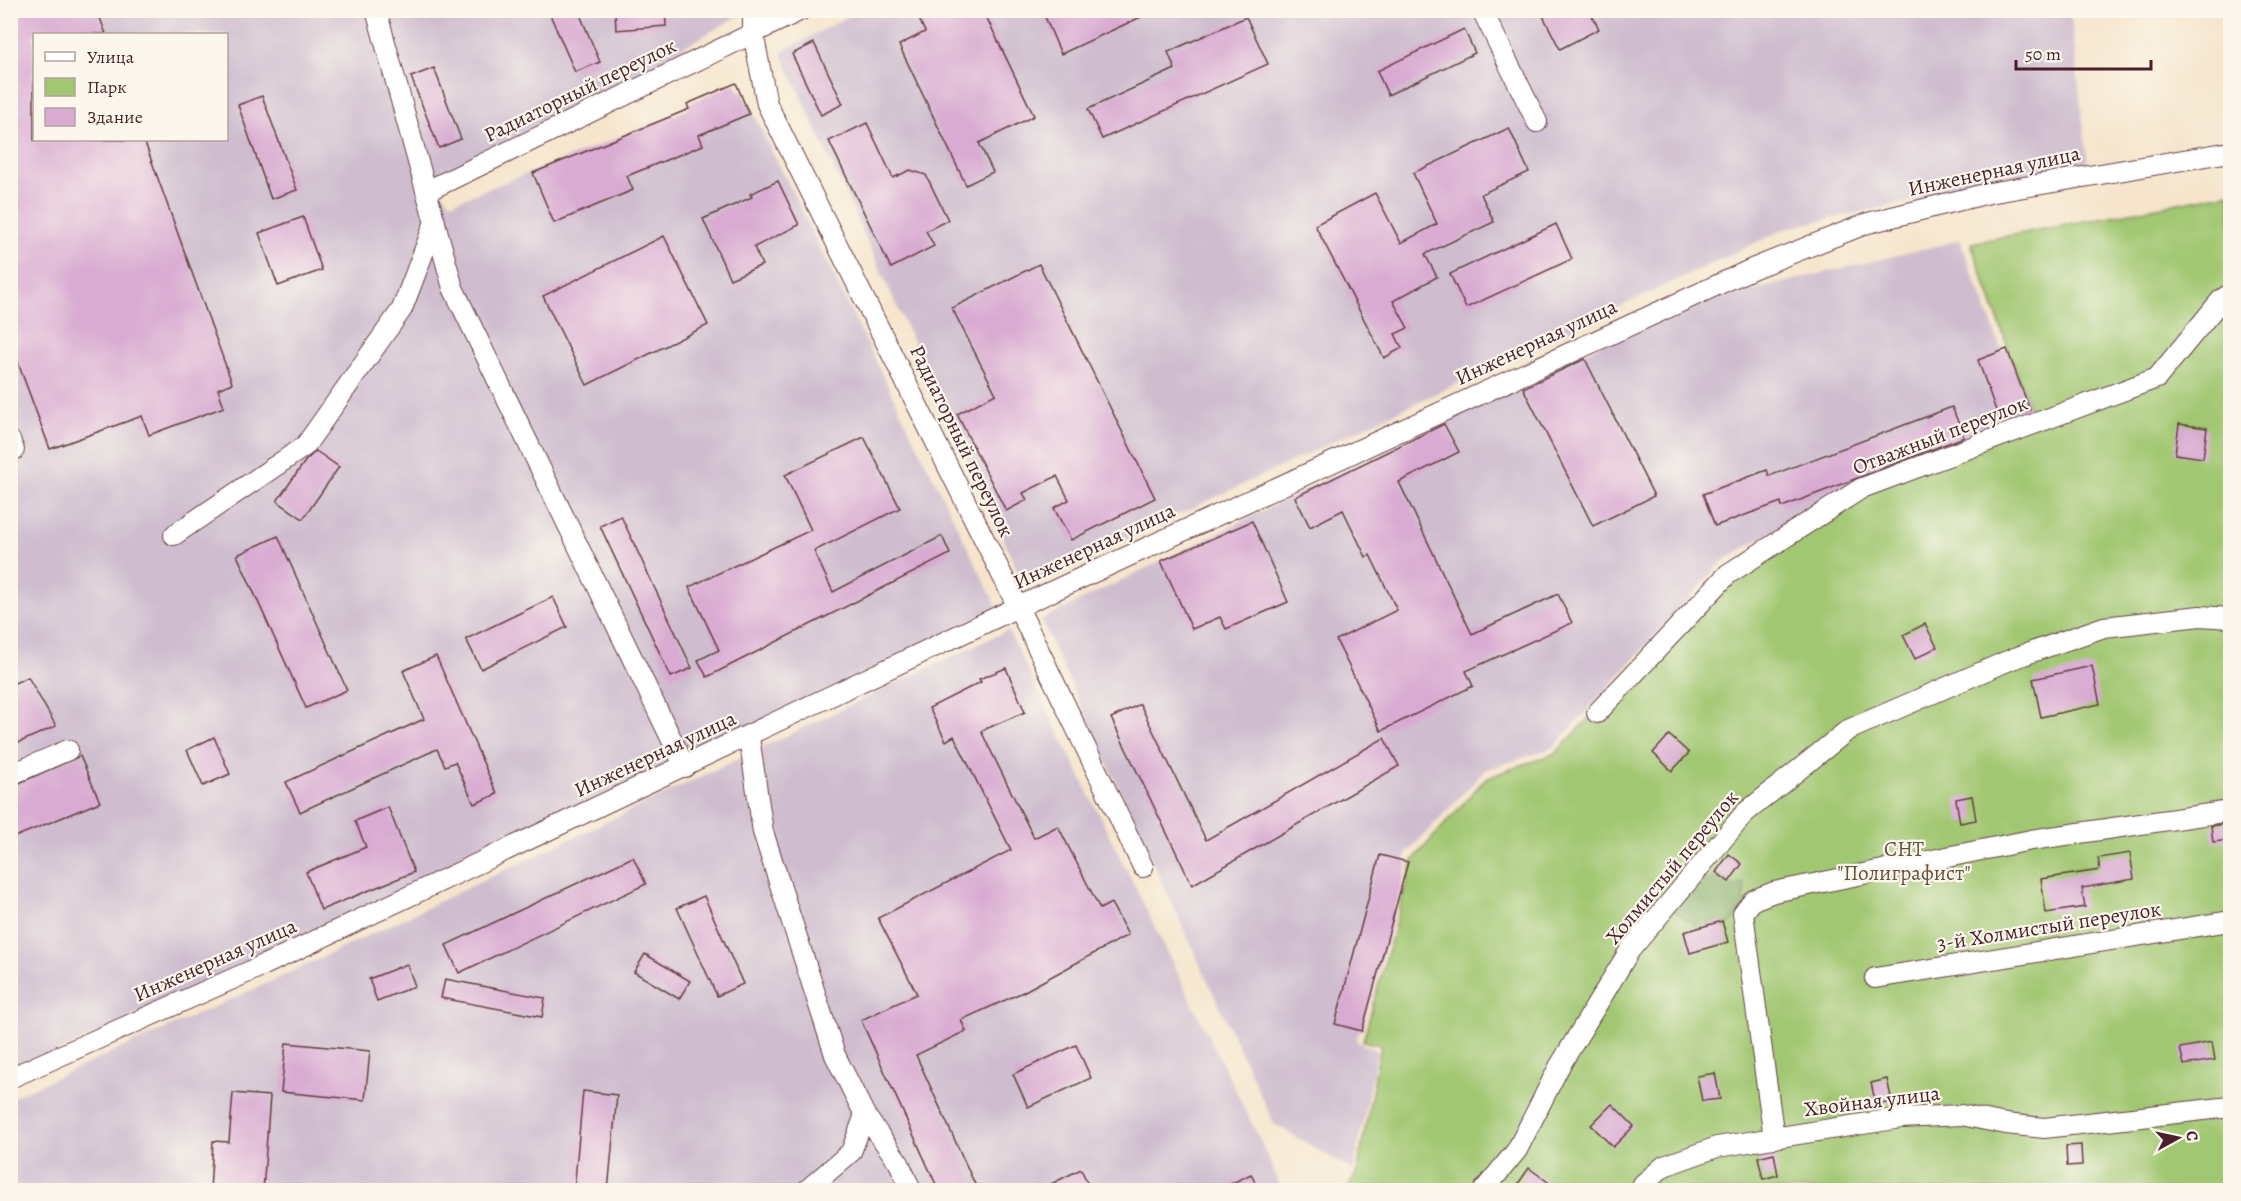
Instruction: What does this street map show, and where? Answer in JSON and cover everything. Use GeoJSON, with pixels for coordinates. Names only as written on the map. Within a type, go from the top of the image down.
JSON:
{"type":"FeatureCollection","features":[{"type":"Feature","properties":{"kind":"street"},"geometry":{"type":"LineString","coordinates":[[376,10],[453,288],[685,767]]}},
{"type":"Feature","properties":{"kind":"street","name":"Радиаторный переулок"},"geometry":{"type":"LineString","coordinates":[[753,10],[753,33],[767,104],[1018,607],[1143,867]]}},
{"type":"Feature","properties":{"kind":"street","name":"Радиаторный переулок"},"geometry":{"type":"LineString","coordinates":[[427,191],[801,10]]}},
{"type":"Feature","properties":{"kind":"street"},"geometry":{"type":"LineString","coordinates":[[1482,10],[1537,122]]}},
{"type":"Feature","properties":{"kind":"street","name":"Инженерная улица"},"geometry":{"type":"LineString","coordinates":[[10,1078],[275,960],[1018,607],[1752,269],[1868,223],[1989,193],[2230,152]]}},
{"type":"Feature","properties":{"kind":"street"},"geometry":{"type":"LineString","coordinates":[[174,535],[305,446],[402,309],[435,222]]}},
{"type":"Feature","properties":{"kind":"street","name":"Отважный переулок"},"geometry":{"type":"LineString","coordinates":[[1597,713],[1728,574],[1863,488],[2157,378],[2221,300],[2230,294]]}},
{"type":"Feature","properties":{"kind":"street","name":"Холмистый переулок"},"geometry":{"type":"LineString","coordinates":[[1484,1191],[1517,1150],[1559,1067],[1630,950],[1745,813],[1848,730],[2012,659],[2104,627],[2200,616],[2230,618]]}},
{"type":"Feature","properties":{"kind":"street"},"geometry":{"type":"LineString","coordinates":[[748,736],[763,832],[835,1055],[865,1115],[899,1163],[911,1191]]}},
{"type":"Feature","properties":{"kind":"street"},"geometry":{"type":"LineString","coordinates":[[10,775],[68,750]]}},
{"type":"Feature","properties":{"kind":"street"},"geometry":{"type":"LineString","coordinates":[[1774,1138],[1743,913],[1753,900],[1774,892],[2031,840],[2230,811]]}},
{"type":"Feature","properties":{"kind":"street","name":"3-й Холмистый переулок"},"geometry":{"type":"LineString","coordinates":[[1875,978],[2230,921]]}},
{"type":"Feature","properties":{"kind":"street","name":"Хвойная улица"},"geometry":{"type":"LineString","coordinates":[[1642,1191],[1643,1184],[1664,1166],[1717,1147],[1901,1118],[1961,1115],[2006,1124],[2044,1128],[2230,1107]]}},
{"type":"Feature","properties":{"kind":"street"},"geometry":{"type":"LineString","coordinates":[[807,1191],[851,1152],[865,1115]]}},
{"type":"Feature","properties":{"kind":"shaded area"},"geometry":{"type":"Polygon","coordinates":[[[860,10],[2070,11],[2088,163],[1787,228],[1025,587],[781,52],[860,10]]]}},
{"type":"Feature","properties":{"kind":"shaded area"},"geometry":{"type":"Polygon","coordinates":[[[11,11],[748,11],[437,185],[451,203],[742,90],[998,609],[11,1074],[11,11]]]}},
{"type":"Feature","properties":{"kind":"shaded area"},"geometry":{"type":"Polygon","coordinates":[[[1960,240],[2027,417],[1822,501],[1722,562],[1553,748],[1485,770],[1407,853],[1356,1041],[1377,1051],[1353,1170],[1274,1124],[1041,620],[1670,310],[1960,240]]]}},
{"type":"Feature","properties":{"kind":"shaded area"},"geometry":{"type":"Polygon","coordinates":[[[1008,630],[1260,1140],[1282,1190],[11,1190],[10,1098],[281,977],[1008,630]]]}},
{"type":"Feature","properties":{"kind":"green space","name":"СНТ \"Полиграфист\""},"geometry":{"type":"Polygon","coordinates":[[[2230,193],[2230,1190],[1347,1190],[1357,1172],[1381,1045],[1363,1041],[1413,860],[1486,778],[1556,753],[1733,567],[1823,506],[2034,421],[1971,243],[2230,193]]]}},
{"type":"Feature","properties":{"kind":"green space"},"geometry":{"type":"Polygon","coordinates":[[[1717,876],[1732,886],[1744,884],[1745,893],[1744,902],[1737,916],[1712,938],[1675,911],[1693,886],[1717,876]]]}},
{"type":"Feature","properties":{"kind":"building"},"geometry":{"type":"Polygon","coordinates":[[[10,10],[97,10],[106,33],[33,33],[33,141],[144,141],[232,383],[218,389],[224,407],[149,435],[142,416],[50,449],[10,341],[10,10]]]}},
{"type":"Feature","properties":{"kind":"building"},"geometry":{"type":"Polygon","coordinates":[[[548,10],[578,10],[600,62],[575,72],[548,10]]]}},
{"type":"Feature","properties":{"kind":"building"},"geometry":{"type":"Polygon","coordinates":[[[615,10],[665,10],[666,26],[616,30],[615,10]]]}},
{"type":"Feature","properties":{"kind":"building"},"geometry":{"type":"Polygon","coordinates":[[[915,10],[983,10],[1034,116],[979,143],[993,172],[966,185],[899,45],[925,32],[915,10]]]}},
{"type":"Feature","properties":{"kind":"building"},"geometry":{"type":"Polygon","coordinates":[[[1042,10],[1156,10],[1061,54],[1042,10]]]}},
{"type":"Feature","properties":{"kind":"building"},"geometry":{"type":"Polygon","coordinates":[[[1540,10],[1589,10],[1599,29],[1560,49],[1540,10]]]}},
{"type":"Feature","properties":{"kind":"building"},"geometry":{"type":"Polygon","coordinates":[[[1246,17],[1268,64],[1102,139],[1088,109],[1175,69],[1168,52],[1246,17]]]}},
{"type":"Feature","properties":{"kind":"building"},"geometry":{"type":"Polygon","coordinates":[[[1464,29],[1475,53],[1388,95],[1377,71],[1464,29]]]}},
{"type":"Feature","properties":{"kind":"building"},"geometry":{"type":"Polygon","coordinates":[[[814,43],[843,104],[821,115],[792,54],[814,43]]]}},
{"type":"Feature","properties":{"kind":"building"},"geometry":{"type":"Polygon","coordinates":[[[434,68],[461,139],[439,148],[411,77],[434,68]]]}},
{"type":"Feature","properties":{"kind":"building"},"geometry":{"type":"Polygon","coordinates":[[[736,83],[749,114],[699,135],[703,145],[627,176],[633,190],[554,223],[533,173],[689,109],[687,104],[736,83]]]}},
{"type":"Feature","properties":{"kind":"building"},"geometry":{"type":"Polygon","coordinates":[[[262,96],[297,190],[271,199],[238,105],[262,96]]]}},
{"type":"Feature","properties":{"kind":"building"},"geometry":{"type":"Polygon","coordinates":[[[867,123],[893,178],[910,170],[926,175],[948,220],[926,231],[934,246],[891,268],[829,141],[867,123]]]}},
{"type":"Feature","properties":{"kind":"building"},"geometry":{"type":"Polygon","coordinates":[[[1509,128],[1529,172],[1481,194],[1494,222],[1425,254],[1437,277],[1393,301],[1408,328],[1395,334],[1402,348],[1384,358],[1315,225],[1375,193],[1401,243],[1437,224],[1413,173],[1509,128]]]}},
{"type":"Feature","properties":{"kind":"building"},"geometry":{"type":"Polygon","coordinates":[[[778,181],[799,225],[754,247],[762,265],[730,279],[703,219],[752,197],[750,194],[778,181]]]}},
{"type":"Feature","properties":{"kind":"building"},"geometry":{"type":"Polygon","coordinates":[[[303,217],[322,270],[278,286],[259,233],[303,217]]]}},
{"type":"Feature","properties":{"kind":"building"},"geometry":{"type":"Polygon","coordinates":[[[1556,224],[1572,259],[1466,308],[1450,274],[1556,224]]]}},
{"type":"Feature","properties":{"kind":"building"},"geometry":{"type":"Polygon","coordinates":[[[664,236],[708,325],[587,385],[543,296],[664,236]]]}},
{"type":"Feature","properties":{"kind":"building"},"geometry":{"type":"Polygon","coordinates":[[[1039,264],[1155,498],[1071,540],[1054,508],[1069,500],[1057,476],[1023,493],[1027,500],[1006,511],[957,414],[996,394],[952,308],[1039,264]]]}},
{"type":"Feature","properties":{"kind":"building"},"geometry":{"type":"Polygon","coordinates":[[[2007,349],[2030,410],[2000,422],[1978,360],[2007,349]]]}},
{"type":"Feature","properties":{"kind":"building"},"geometry":{"type":"Polygon","coordinates":[[[1585,359],[1654,496],[1593,526],[1523,388],[1585,359]]]}},
{"type":"Feature","properties":{"kind":"building"},"geometry":{"type":"Polygon","coordinates":[[[1952,407],[1964,437],[1782,507],[1781,502],[1715,526],[1703,494],[1767,470],[1769,476],[1952,407]]]}},
{"type":"Feature","properties":{"kind":"building"},"geometry":{"type":"Polygon","coordinates":[[[1444,424],[1459,452],[1399,482],[1472,634],[1558,594],[1572,623],[1466,671],[1473,686],[1381,731],[1336,640],[1397,610],[1370,555],[1366,557],[1343,510],[1310,527],[1295,497],[1444,424]]]}},
{"type":"Feature","properties":{"kind":"building"},"geometry":{"type":"Polygon","coordinates":[[[2179,424],[2207,428],[2203,458],[2175,454],[2179,424]]]}},
{"type":"Feature","properties":{"kind":"building"},"geometry":{"type":"Polygon","coordinates":[[[864,437],[900,508],[814,551],[833,592],[942,536],[950,554],[707,677],[698,660],[719,650],[689,587],[811,530],[785,475],[864,437]]]}},
{"type":"Feature","properties":{"kind":"building"},"geometry":{"type":"Polygon","coordinates":[[[316,451],[339,467],[303,519],[277,501],[306,460],[316,451]]]}},
{"type":"Feature","properties":{"kind":"building"},"geometry":{"type":"Polygon","coordinates":[[[621,516],[692,668],[671,677],[600,526],[621,516]]]}},
{"type":"Feature","properties":{"kind":"building"},"geometry":{"type":"Polygon","coordinates":[[[1252,521],[1288,602],[1226,629],[1220,617],[1192,629],[1161,561],[1252,521]]]}},
{"type":"Feature","properties":{"kind":"building"},"geometry":{"type":"Polygon","coordinates":[[[278,536],[347,690],[306,708],[237,555],[278,536]]]}},
{"type":"Feature","properties":{"kind":"building"},"geometry":{"type":"Polygon","coordinates":[[[553,597],[567,627],[481,669],[466,639],[553,597]]]}},
{"type":"Feature","properties":{"kind":"building"},"geometry":{"type":"Polygon","coordinates":[[[1925,624],[1937,647],[1915,659],[1903,635],[1925,624]]]}},
{"type":"Feature","properties":{"kind":"building"},"geometry":{"type":"Polygon","coordinates":[[[436,656],[497,794],[474,804],[455,762],[445,766],[437,749],[300,812],[286,782],[424,719],[403,671],[436,656]]]}},
{"type":"Feature","properties":{"kind":"building"},"geometry":{"type":"Polygon","coordinates":[[[2092,666],[2100,704],[2041,717],[2033,679],[2092,666]]]}},
{"type":"Feature","properties":{"kind":"building"},"geometry":{"type":"Polygon","coordinates":[[[1006,668],[1025,712],[981,731],[1034,838],[1058,826],[1100,909],[1111,903],[1128,935],[1023,992],[961,1020],[966,1031],[916,1055],[978,1191],[939,1191],[861,1020],[917,994],[878,918],[1011,850],[954,736],[946,741],[929,708],[981,682],[979,679],[1006,668]]]}},
{"type":"Feature","properties":{"kind":"building"},"geometry":{"type":"Polygon","coordinates":[[[28,677],[56,726],[18,743],[10,726],[10,685],[28,677]]]}},
{"type":"Feature","properties":{"kind":"building"},"geometry":{"type":"Polygon","coordinates":[[[1140,704],[1206,840],[1384,738],[1399,766],[1192,885],[1111,718],[1140,704]]]}},
{"type":"Feature","properties":{"kind":"building"},"geometry":{"type":"Polygon","coordinates":[[[1669,735],[1689,753],[1672,771],[1653,753],[1669,735]]]}},
{"type":"Feature","properties":{"kind":"building"},"geometry":{"type":"Polygon","coordinates":[[[214,737],[230,774],[203,786],[187,750],[214,737]]]}},
{"type":"Feature","properties":{"kind":"building"},"geometry":{"type":"Polygon","coordinates":[[[80,756],[100,802],[10,839],[10,787],[80,756]]]}},
{"type":"Feature","properties":{"kind":"building"},"geometry":{"type":"Polygon","coordinates":[[[1972,796],[1976,820],[1960,823],[1956,799],[1972,796]]]}},
{"type":"Feature","properties":{"kind":"building"},"geometry":{"type":"Polygon","coordinates":[[[388,807],[414,872],[321,910],[306,872],[366,847],[355,821],[388,807]]]}},
{"type":"Feature","properties":{"kind":"building"},"geometry":{"type":"Polygon","coordinates":[[[2230,823],[2230,840],[2213,842],[2211,826],[2230,823]]]}},
{"type":"Feature","properties":{"kind":"building"},"geometry":{"type":"Polygon","coordinates":[[[2130,853],[2134,879],[2082,888],[2085,907],[2046,913],[2041,879],[2100,870],[2098,858],[2130,853]]]}},
{"type":"Feature","properties":{"kind":"building"},"geometry":{"type":"Polygon","coordinates":[[[1729,854],[1742,864],[1729,882],[1716,872],[1729,854]]]}},
{"type":"Feature","properties":{"kind":"building"},"geometry":{"type":"Polygon","coordinates":[[[1380,855],[1408,862],[1362,1031],[1335,1024],[1380,855]]]}},
{"type":"Feature","properties":{"kind":"building"},"geometry":{"type":"Polygon","coordinates":[[[633,857],[646,884],[459,973],[446,945],[633,857]]]}},
{"type":"Feature","properties":{"kind":"building"},"geometry":{"type":"Polygon","coordinates":[[[704,896],[743,984],[717,996],[677,908],[704,896]]]}},
{"type":"Feature","properties":{"kind":"building"},"geometry":{"type":"Polygon","coordinates":[[[1722,921],[1728,942],[1690,953],[1684,932],[1722,921]]]}},
{"type":"Feature","properties":{"kind":"building"},"geometry":{"type":"Polygon","coordinates":[[[645,954],[690,981],[679,999],[634,972],[645,954]]]}},
{"type":"Feature","properties":{"kind":"building"},"geometry":{"type":"Polygon","coordinates":[[[407,964],[415,986],[377,1001],[369,979],[407,964]]]}},
{"type":"Feature","properties":{"kind":"building"},"geometry":{"type":"Polygon","coordinates":[[[445,979],[545,998],[542,1017],[441,998],[445,979]]]}},
{"type":"Feature","properties":{"kind":"building"},"geometry":{"type":"Polygon","coordinates":[[[2212,1042],[2215,1060],[2184,1065],[2180,1048],[2212,1042]]]}},
{"type":"Feature","properties":{"kind":"building"},"geometry":{"type":"Polygon","coordinates":[[[286,1043],[370,1051],[365,1100],[281,1092],[286,1043]]]}},
{"type":"Feature","properties":{"kind":"building"},"geometry":{"type":"Polygon","coordinates":[[[1076,1045],[1091,1078],[1028,1107],[1013,1074],[1076,1045]]]}},
{"type":"Feature","properties":{"kind":"building"},"geometry":{"type":"Polygon","coordinates":[[[1715,1073],[1720,1099],[1702,1101],[1697,1076],[1715,1073]]]}},
{"type":"Feature","properties":{"kind":"building"},"geometry":{"type":"Polygon","coordinates":[[[1887,1079],[1892,1102],[1876,1105],[1871,1083],[1887,1079]]]}},
{"type":"Feature","properties":{"kind":"building"},"geometry":{"type":"Polygon","coordinates":[[[583,1091],[617,1095],[608,1191],[574,1191],[583,1091]]]}},
{"type":"Feature","properties":{"kind":"building"},"geometry":{"type":"Polygon","coordinates":[[[233,1093],[270,1096],[263,1191],[210,1191],[213,1141],[229,1142],[233,1093]]]}},
{"type":"Feature","properties":{"kind":"building"},"geometry":{"type":"Polygon","coordinates":[[[1612,1104],[1634,1126],[1613,1147],[1591,1125],[1612,1104]]]}},
{"type":"Feature","properties":{"kind":"building"},"geometry":{"type":"Polygon","coordinates":[[[2081,1145],[2082,1165],[2067,1166],[2066,1146],[2081,1145]]]}},
{"type":"Feature","properties":{"kind":"building"},"geometry":{"type":"Polygon","coordinates":[[[1774,1153],[1778,1175],[1763,1179],[1758,1157],[1774,1153]]]}},
{"type":"Feature","properties":{"kind":"building"},"geometry":{"type":"Polygon","coordinates":[[[1529,1168],[1560,1191],[1513,1191],[1529,1168]]]}},
{"type":"Feature","properties":{"kind":"building"},"geometry":{"type":"Polygon","coordinates":[[[1081,1169],[1091,1191],[1037,1191],[1081,1169]]]}},
{"type":"Feature","properties":{"kind":"building"},"geometry":{"type":"Polygon","coordinates":[[[1251,1174],[1259,1191],[1216,1191],[1251,1174]]]}}]}
